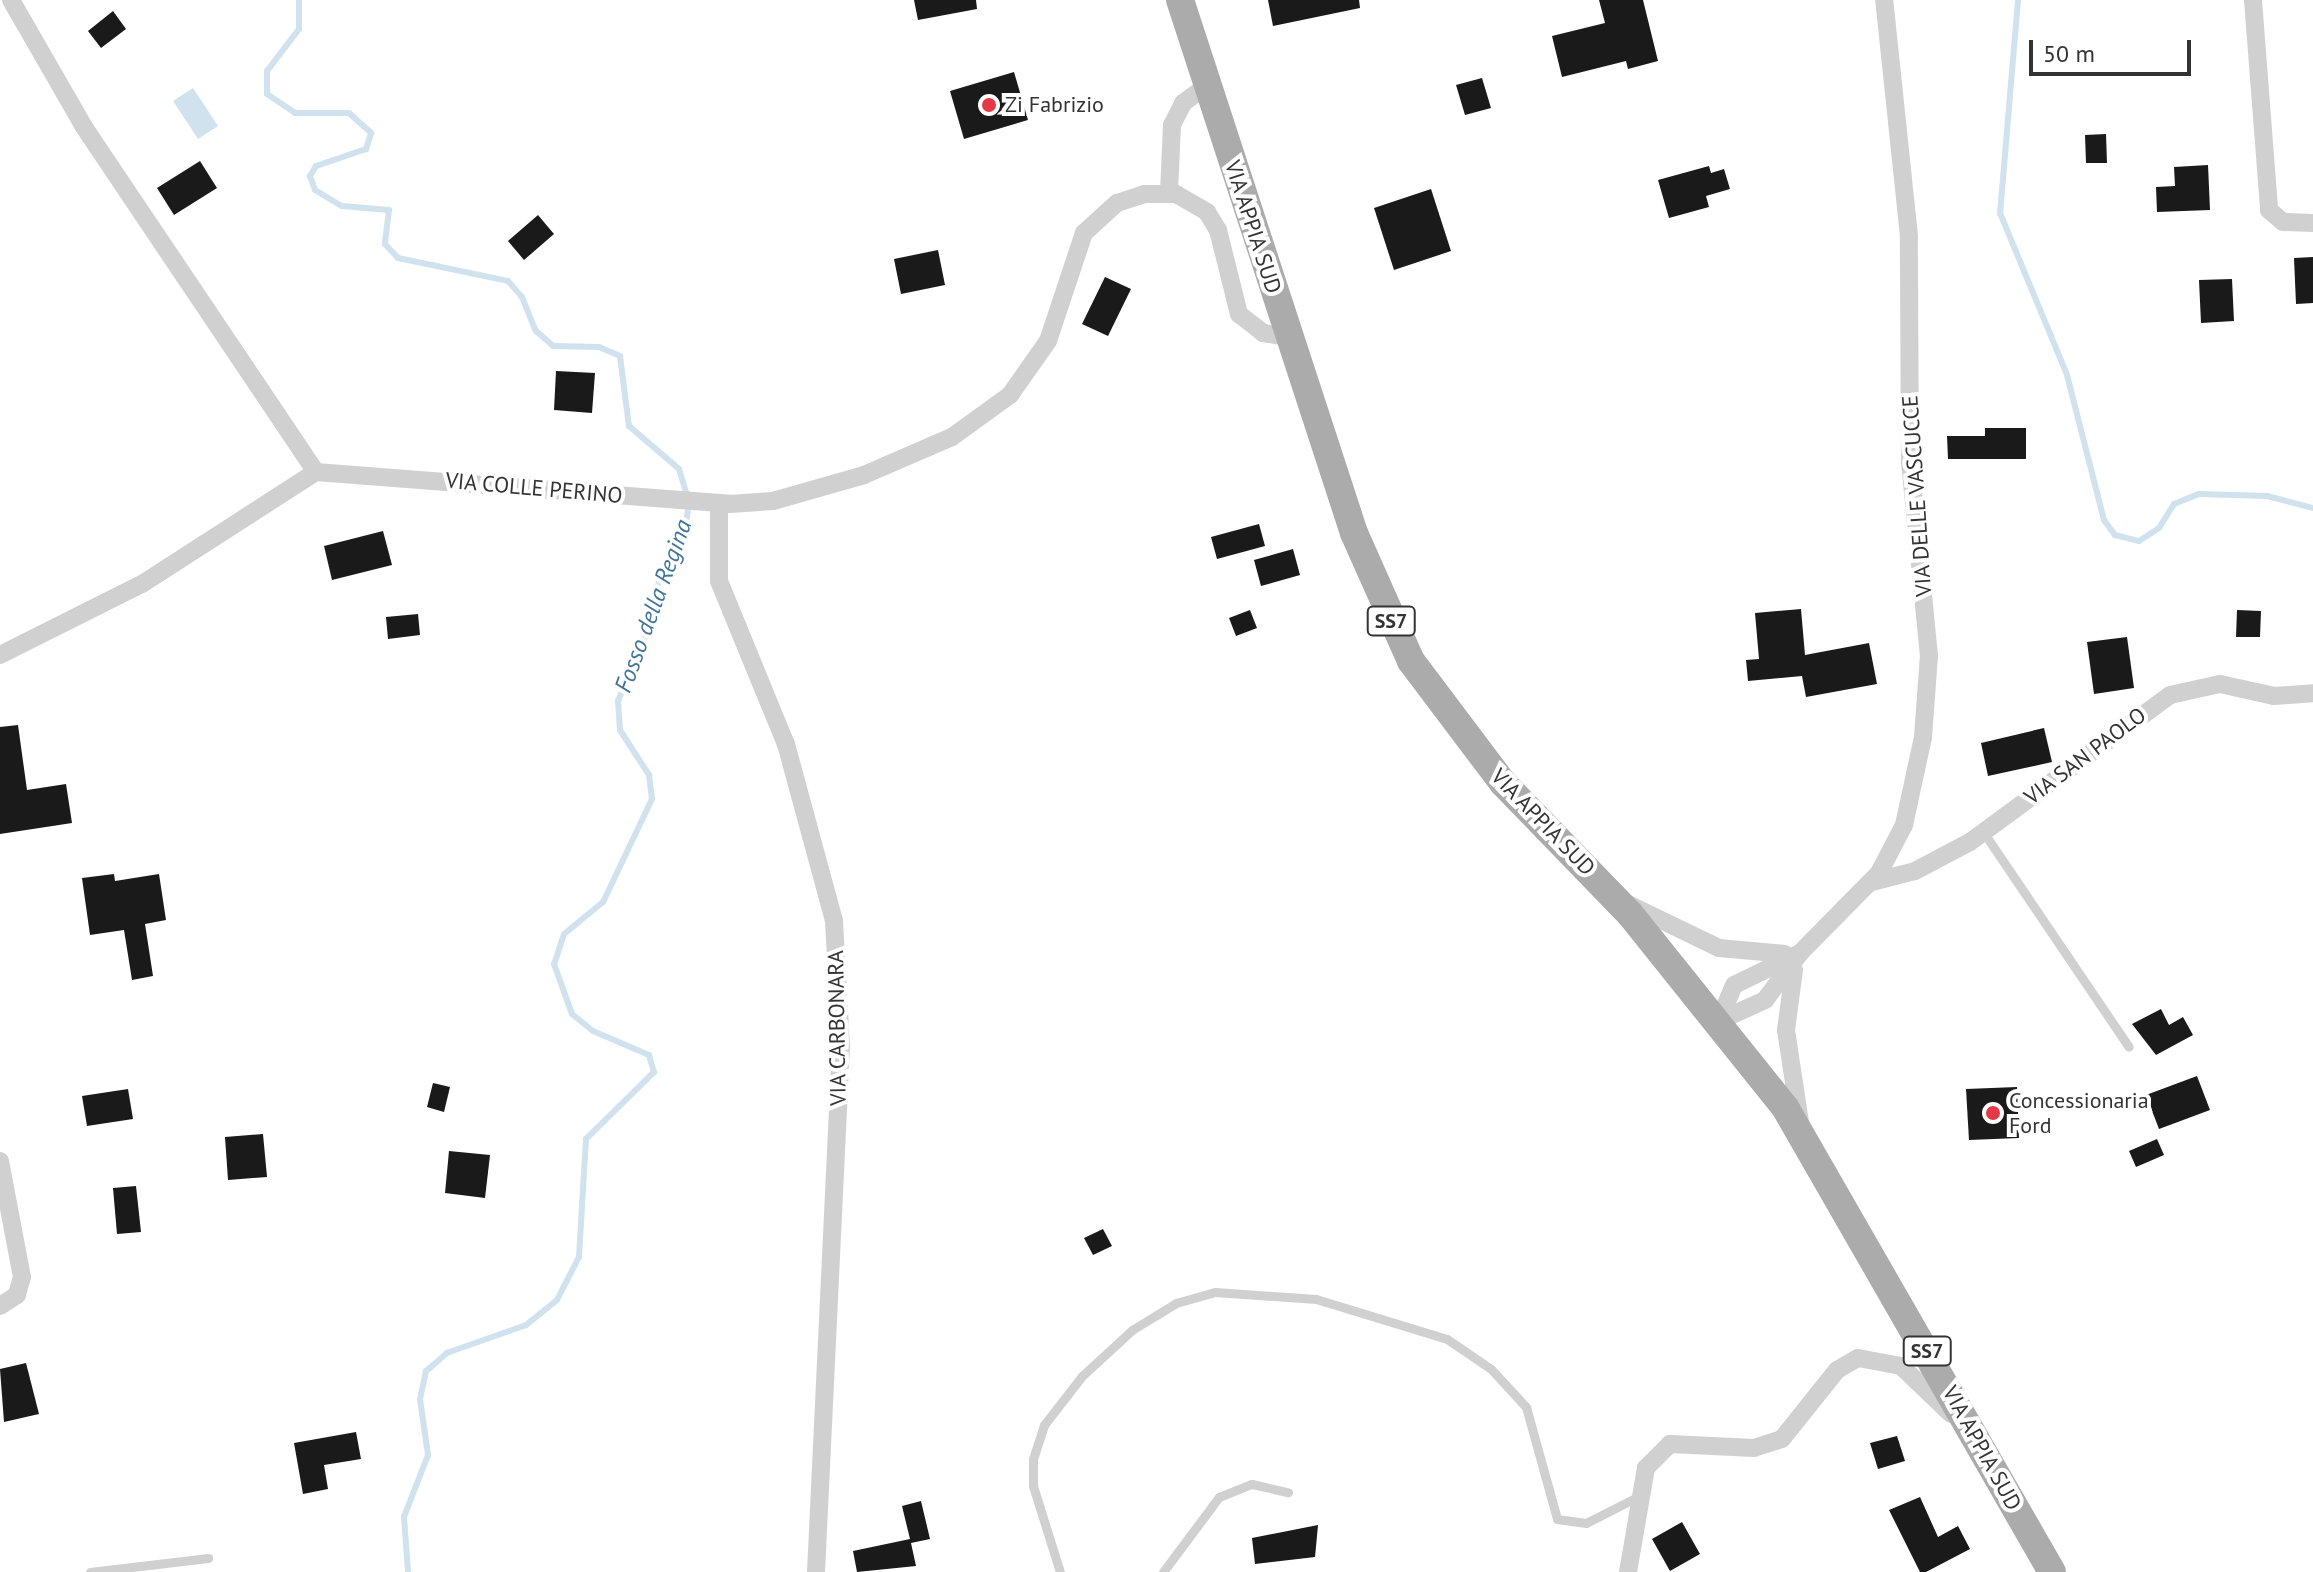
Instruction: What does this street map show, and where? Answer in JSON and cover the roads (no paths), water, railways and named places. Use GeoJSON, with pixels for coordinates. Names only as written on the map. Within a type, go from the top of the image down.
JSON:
{"type":"FeatureCollection","features":[{"type":"Feature","properties":{"kind":"main road","name":"VIA APPIA SUD"},"geometry":{"type":"LineString","coordinates":[[1180,0],[1361,552],[1411,661],[1511,792],[1616,898],[1719,1021],[1801,1131],[2052,1572]]}},
{"type":"Feature","properties":{"kind":"street","name":"VIA DELLE VASCUCCE"},"geometry":{"type":"LineString","coordinates":[[1719,1021],[1759,1005],[1800,953],[1872,882],[1908,809],[1929,666],[1910,463],[1909,236],[1884,0]]}},
{"type":"Feature","properties":{"kind":"street"},"geometry":{"type":"LineString","coordinates":[[2253,0],[2269,210],[2283,222],[2313,223]]}},
{"type":"Feature","properties":{"kind":"street"},"geometry":{"type":"LineString","coordinates":[[0,12],[16,9],[90,136],[316,472],[142,584],[0,655]]}},
{"type":"Feature","properties":{"kind":"street"},"geometry":{"type":"LineString","coordinates":[[1208,85],[1183,103],[1172,125],[1169,193],[1212,218],[1232,299],[1244,321],[1263,333],[1289,337]]}},
{"type":"Feature","properties":{"kind":"street","name":"VIA COLLE PERINO"},"geometry":{"type":"LineString","coordinates":[[316,472],[714,504],[773,501],[847,481],[940,443],[986,415],[1043,352],[1089,226],[1126,199],[1169,193]]}},
{"type":"Feature","properties":{"kind":"street","name":"VIA CARBONARA"},"geometry":{"type":"LineString","coordinates":[[714,504],[719,581],[786,744],[834,921],[841,1046],[816,1572]]}},
{"type":"Feature","properties":{"kind":"street","name":"VIA SAN PAOLO"},"geometry":{"type":"LineString","coordinates":[[1872,882],[1915,871],[1984,833],[2170,695],[2220,684],[2274,696],[2313,693]]}},
{"type":"Feature","properties":{"kind":"street"},"geometry":{"type":"LineString","coordinates":[[1616,898],[1719,948],[1800,953],[1786,1018],[1801,1131]]}},
{"type":"Feature","properties":{"kind":"street","name":"VIA DELLE VASCUCCE"},"geometry":{"type":"LineString","coordinates":[[1719,1021],[1734,985],[1800,953]]}},
{"type":"Feature","properties":{"kind":"street"},"geometry":{"type":"LineString","coordinates":[[0,1161],[22,1277],[17,1295],[0,1306]]}},
{"type":"Feature","properties":{"kind":"street"},"geometry":{"type":"LineString","coordinates":[[1628,1572],[1646,1468],[1665,1446],[1687,1440],[1741,1448],[1774,1442],[1799,1424],[1837,1370],[1864,1357],[1887,1360],[1914,1376],[1988,1459]]}},
{"type":"Feature","properties":{"kind":"lane"},"geometry":{"type":"LineString","coordinates":[[1984,833],[2129,1047]]}},
{"type":"Feature","properties":{"kind":"lane"},"geometry":{"type":"LineString","coordinates":[[1060,1572],[1033,1486],[1033,1459],[1044,1425],[1082,1376],[1132,1330],[1176,1303],[1215,1292],[1316,1299],[1435,1333],[1491,1369],[1526,1407],[1557,1519],[1586,1523],[1639,1496]]}},
{"type":"Feature","properties":{"kind":"lane"},"geometry":{"type":"LineString","coordinates":[[1163,1572],[1219,1497],[1252,1484],[1288,1492]]}},
{"type":"Feature","properties":{"kind":"lane"},"geometry":{"type":"LineString","coordinates":[[90,1572],[208,1558]]}},
{"type":"Feature","properties":{"kind":"water"},"geometry":{"type":"Polygon","coordinates":[[[193,88],[218,126],[198,139],[173,101],[193,88]]]}},
{"type":"Feature","properties":{"kind":"waterway","name":"Fosso della Regina"},"geometry":{"type":"LineString","coordinates":[[299,0],[299,29],[267,71],[267,94],[295,113],[349,113],[371,133],[366,149],[316,166],[310,176],[315,190],[342,206],[389,210],[385,244],[398,258],[508,281],[522,297],[536,331],[553,346],[599,347],[620,356],[629,426],[679,469],[689,501],[685,532],[658,584],[647,632],[618,701],[620,730],[649,775],[652,799],[603,902],[564,934],[554,964],[572,1014],[593,1031],[649,1055],[654,1072],[586,1139],[579,1257],[557,1300],[526,1325],[447,1353],[426,1371],[420,1399],[428,1455],[404,1517],[408,1572]]}},
{"type":"Feature","properties":{"kind":"waterway"},"geometry":{"type":"LineString","coordinates":[[2018,0],[2000,213],[2067,375],[2104,520],[2115,535],[2139,541],[2159,528],[2174,504],[2199,494],[2267,496],[2313,508]]}},
{"type":"Feature","properties":{"kind":"place","name":"Zi Fabrizio"},"geometry":{"type":"Point","coordinates":[989,105]}},
{"type":"Feature","properties":{"kind":"place","name":"Concessionaria Ford"},"geometry":{"type":"Point","coordinates":[1993,1113]}}]}
